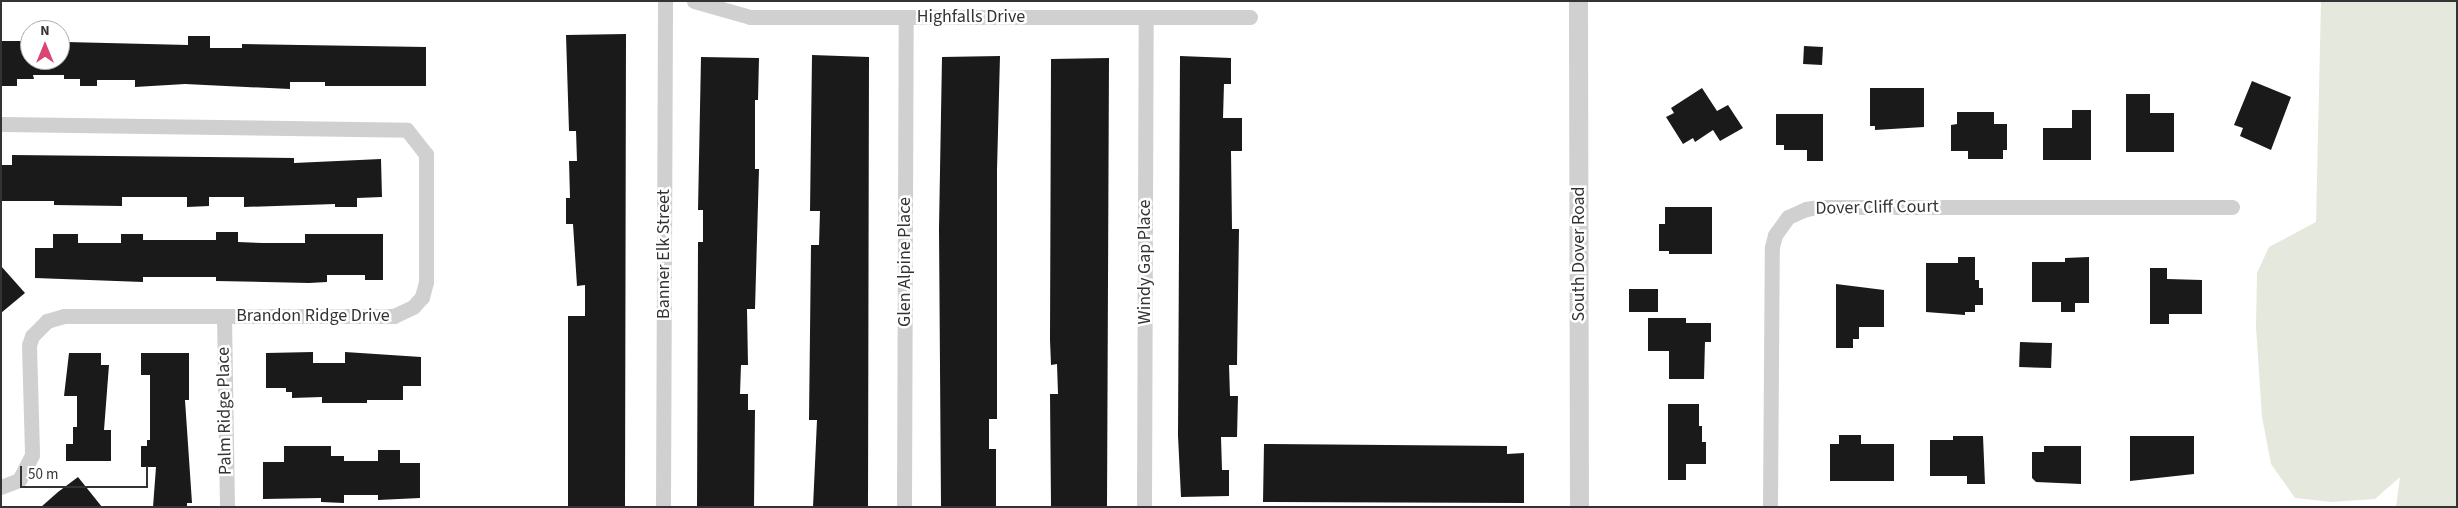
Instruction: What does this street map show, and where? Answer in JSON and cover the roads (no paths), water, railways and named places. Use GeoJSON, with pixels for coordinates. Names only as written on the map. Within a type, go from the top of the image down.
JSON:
{"type":"FeatureCollection","features":[{"type":"Feature","properties":{"kind":"street","name":"Banner Elk Street"},"geometry":{"type":"LineString","coordinates":[[663,507],[665,1]]}},
{"type":"Feature","properties":{"kind":"street","name":"Highfalls Drive"},"geometry":{"type":"LineString","coordinates":[[694,1],[750,17],[1250,17]]}},
{"type":"Feature","properties":{"kind":"street","name":"South Dover Road"},"geometry":{"type":"LineString","coordinates":[[1578,1],[1579,507]]}},
{"type":"Feature","properties":{"kind":"street","name":"Glen Alpine Place"},"geometry":{"type":"LineString","coordinates":[[904,507],[906,17]]}},
{"type":"Feature","properties":{"kind":"street","name":"Windy Gap Place"},"geometry":{"type":"LineString","coordinates":[[1144,507],[1146,17]]}},
{"type":"Feature","properties":{"kind":"street","name":"Brandon Ridge Drive"},"geometry":{"type":"LineString","coordinates":[[1,124],[407,130],[426,154],[426,282],[418,302],[394,316],[64,316],[47,321],[32,336],[29,345],[32,455],[19,480],[1,487]]}},
{"type":"Feature","properties":{"kind":"street","name":"Dover Cliff Court"},"geometry":{"type":"LineString","coordinates":[[1770,507],[1772,247],[1775,235],[1788,217],[1806,209],[1819,207],[2232,207]]}},
{"type":"Feature","properties":{"kind":"street","name":"Palm Ridge Place"},"geometry":{"type":"LineString","coordinates":[[224,316],[227,507]]}}]}
